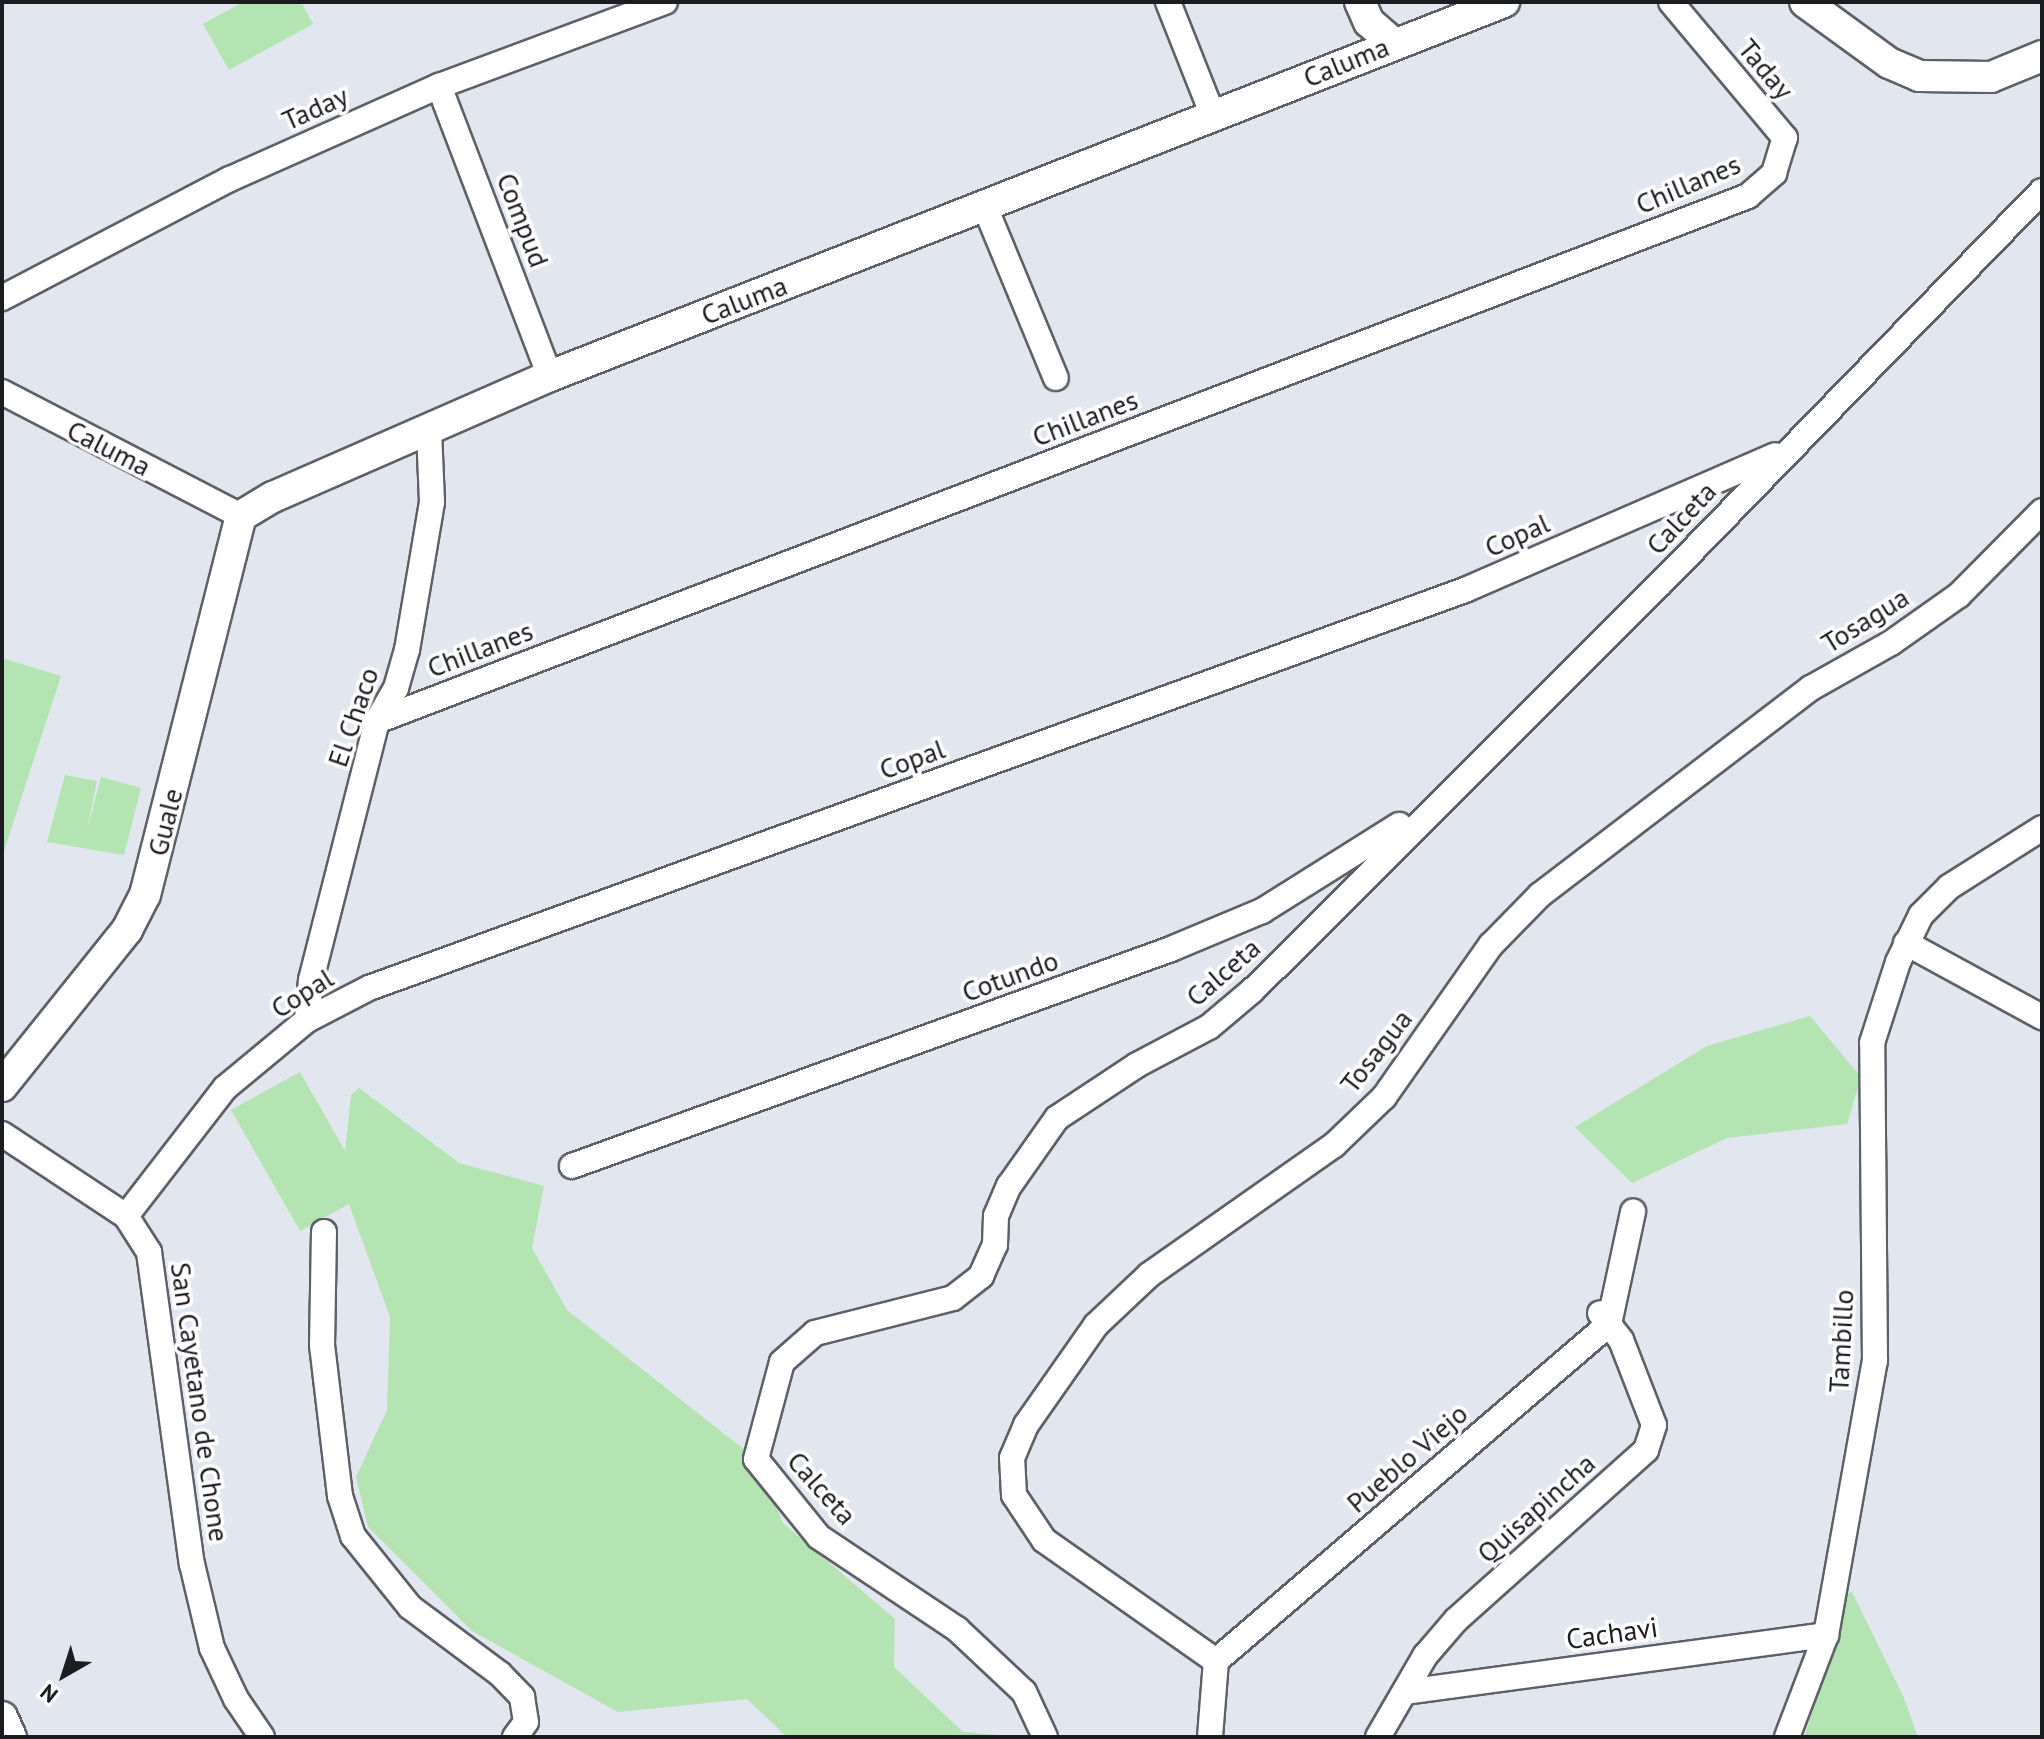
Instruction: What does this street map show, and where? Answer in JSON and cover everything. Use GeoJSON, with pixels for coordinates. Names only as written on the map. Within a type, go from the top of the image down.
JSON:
{"type":"FeatureCollection","features":[{"type":"Feature","properties":{"kind":"street","name":"Taday"},"geometry":{"type":"LineString","coordinates":[[2,298],[230,179],[439,86],[665,2]]}},
{"type":"Feature","properties":{"kind":"street"},"geometry":{"type":"LineString","coordinates":[[1168,2],[1214,118]]}},
{"type":"Feature","properties":{"kind":"street"},"geometry":{"type":"LineString","coordinates":[[1360,2],[1369,22],[1393,43]]}},
{"type":"Feature","properties":{"kind":"street","name":"Caluma"},"geometry":{"type":"LineString","coordinates":[[2,392],[241,516],[273,497],[550,376],[1504,2]]}},
{"type":"Feature","properties":{"kind":"street","name":"Taday"},"geometry":{"type":"LineString","coordinates":[[1671,2],[1785,138]]}},
{"type":"Feature","properties":{"kind":"street"},"geometry":{"type":"LineString","coordinates":[[1805,2],[1889,63],[1919,76],[1991,77],[2042,56]]}},
{"type":"Feature","properties":{"kind":"street","name":"Compud"},"geometry":{"type":"LineString","coordinates":[[439,86],[550,376]]}},
{"type":"Feature","properties":{"kind":"street","name":"Chillanes"},"geometry":{"type":"LineString","coordinates":[[377,721],[1748,196],[1774,173],[1785,138]]}},
{"type":"Feature","properties":{"kind":"street","name":"Calceta"},"geometry":{"type":"LineString","coordinates":[[1045,1737],[1024,1692],[957,1629],[819,1537],[756,1459],[782,1362],[815,1333],[953,1298],[981,1276],[995,1245],[996,1216],[1009,1186],[1057,1118],[1137,1065],[1209,1027],[1253,990],[1444,794],[1662,582],[1784,451],[2042,191]]}},
{"type":"Feature","properties":{"kind":"street"},"geometry":{"type":"LineString","coordinates":[[985,207],[1056,378]]}},
{"type":"Feature","properties":{"kind":"street","name":"El Chaco"},"geometry":{"type":"LineString","coordinates":[[307,1020],[311,980],[377,721],[396,688],[407,650],[432,502],[429,431]]}},
{"type":"Feature","properties":{"kind":"street","name":"Copal"},"geometry":{"type":"LineString","coordinates":[[126,1216],[225,1088],[307,1020],[369,988],[1465,590],[1784,451]]}},
{"type":"Feature","properties":{"kind":"street","name":"Tosagua"},"geometry":{"type":"LineString","coordinates":[[1216,1661],[1044,1540],[1014,1495],[1012,1458],[1026,1425],[1096,1325],[1149,1275],[1334,1145],[1384,1097],[1491,945],[1540,895],[1811,688],[1891,643],[1959,595],[2042,511]]}},
{"type":"Feature","properties":{"kind":"street","name":"Guale"},"geometry":{"type":"LineString","coordinates":[[2,1086],[127,930],[145,895],[241,516]]}},
{"type":"Feature","properties":{"kind":"street","name":"Cotundo"},"geometry":{"type":"LineString","coordinates":[[572,1166],[1171,949],[1262,911],[1320,879],[1444,794]]}},
{"type":"Feature","properties":{"kind":"street","name":"Tambillo"},"geometry":{"type":"LineString","coordinates":[[1787,1737],[1826,1635],[1875,1361],[1872,1043],[1906,943],[1921,915],[1949,887],[2042,828]]}},
{"type":"Feature","properties":{"kind":"street"},"geometry":{"type":"LineString","coordinates":[[1906,943],[2042,1017]]}},
{"type":"Feature","properties":{"kind":"street","name":"San Cayetano de Chone"},"geometry":{"type":"LineString","coordinates":[[2,1134],[126,1216],[149,1252],[174,1461],[212,1648],[236,1699],[262,1737]]}},
{"type":"Feature","properties":{"kind":"street"},"geometry":{"type":"LineString","coordinates":[[1604,1318],[1633,1212]]}},
{"type":"Feature","properties":{"kind":"street"},"geometry":{"type":"LineString","coordinates":[[324,1232],[322,1345],[340,1496],[353,1536],[410,1607],[500,1674],[522,1697],[526,1722],[515,1737]]}},
{"type":"Feature","properties":{"kind":"street","name":"Pueblo Viejo"},"geometry":{"type":"LineString","coordinates":[[1216,1661],[1604,1318]]}},
{"type":"Feature","properties":{"kind":"street","name":"Quisapincha"},"geometry":{"type":"LineString","coordinates":[[1378,1737],[1425,1656],[1456,1620],[1646,1450],[1654,1425],[1621,1340],[1604,1318]]}},
{"type":"Feature","properties":{"kind":"street","name":"Cachavi"},"geometry":{"type":"LineString","coordinates":[[1405,1692],[1826,1635]]}},
{"type":"Feature","properties":{"kind":"street"},"geometry":{"type":"LineString","coordinates":[[1210,1737],[1216,1661]]}},
{"type":"Feature","properties":{"kind":"street"},"geometry":{"type":"LineString","coordinates":[[2,1717],[11,1737]]}},
{"type":"Feature","properties":{"kind":"green space"},"geometry":{"type":"Polygon","coordinates":[[[243,2],[301,2],[313,24],[229,70],[203,24],[243,2]]]}},
{"type":"Feature","properties":{"kind":"green space"},"geometry":{"type":"Polygon","coordinates":[[[2,658],[61,676],[2,857],[2,658]]]}},
{"type":"Feature","properties":{"kind":"green space"},"geometry":{"type":"Polygon","coordinates":[[[65,775],[97,781],[87,830],[101,777],[141,788],[124,855],[47,842],[65,775]]]}},
{"type":"Feature","properties":{"kind":"green space"},"geometry":{"type":"Polygon","coordinates":[[[1810,1016],[1861,1077],[1847,1124],[1727,1138],[1632,1183],[1575,1127],[1707,1046],[1810,1016]]]}},
{"type":"Feature","properties":{"kind":"green space"},"geometry":{"type":"Polygon","coordinates":[[[300,1072],[345,1151],[351,1095],[359,1088],[459,1163],[544,1186],[532,1248],[567,1310],[756,1459],[783,1523],[895,1619],[894,1667],[963,1732],[1022,1737],[787,1737],[747,1699],[618,1712],[472,1631],[368,1527],[356,1477],[387,1410],[390,1317],[349,1204],[300,1231],[231,1110],[300,1072]]]}},
{"type":"Feature","properties":{"kind":"green space"},"geometry":{"type":"Polygon","coordinates":[[[1852,1592],[1903,1696],[1918,1737],[1804,1737],[1830,1659],[1843,1595],[1852,1592]]]}}]}
